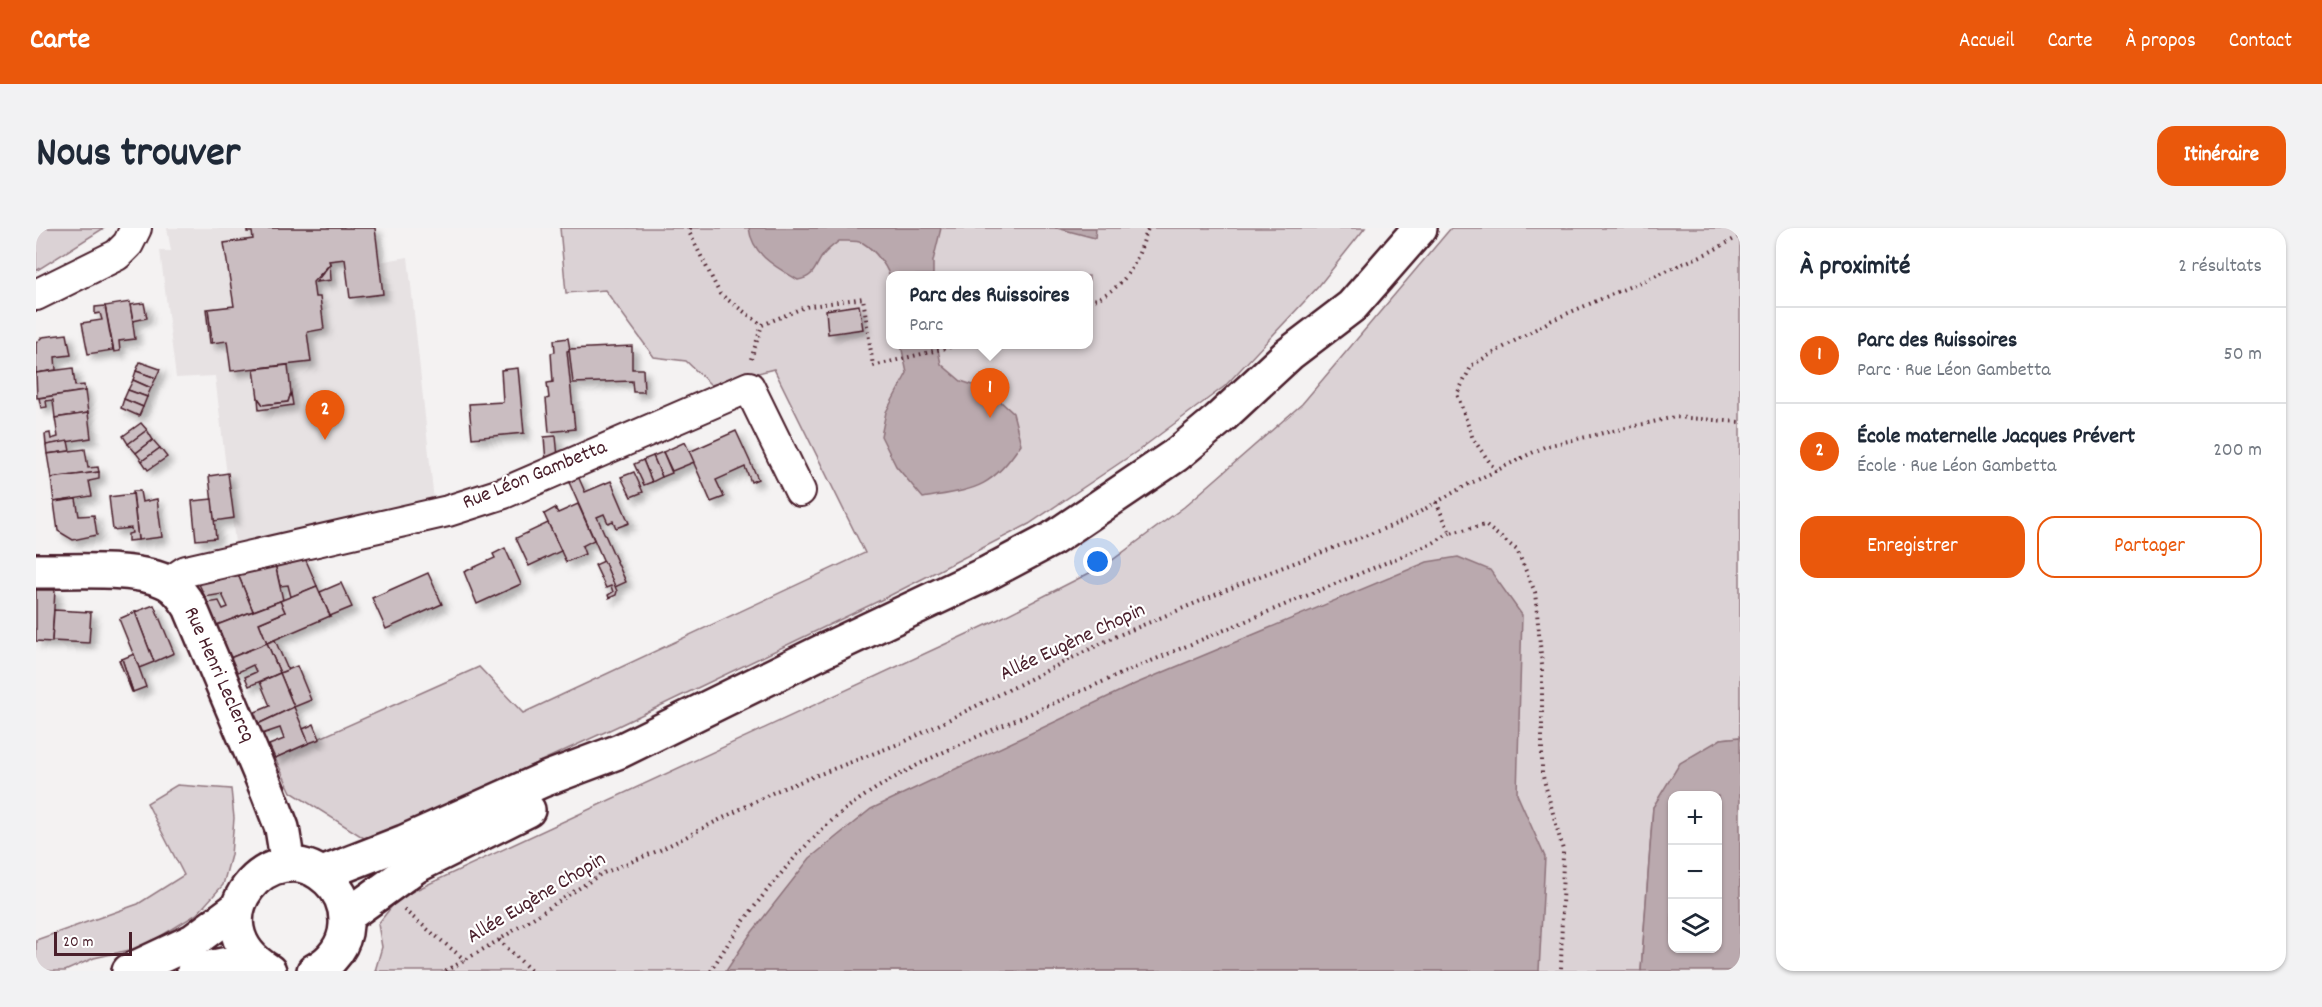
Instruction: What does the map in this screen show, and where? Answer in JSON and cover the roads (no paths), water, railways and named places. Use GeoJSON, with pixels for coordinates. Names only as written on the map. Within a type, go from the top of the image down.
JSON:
{"type":"FeatureCollection","features":[{"type":"Feature","properties":{"kind":"main road"},"geometry":{"type":"LineString","coordinates":[[1289,354],[1389,228]]}},
{"type":"Feature","properties":{"kind":"main road"},"geometry":{"type":"LineString","coordinates":[[322,874],[404,842],[543,780],[620,751],[986,574],[1052,539],[1176,455],[1218,420],[1289,354],[1353,306],[1420,228]]}},
{"type":"Feature","properties":{"kind":"main road","name":"Rue Henri Leclercq"},"geometry":{"type":"LineString","coordinates":[[36,571],[141,574],[168,583],[190,607],[282,828],[288,865]]}},
{"type":"Feature","properties":{"kind":"main road"},"geometry":{"type":"LineString","coordinates":[[347,916],[388,883],[416,866],[552,798],[620,751]]}},
{"type":"Feature","properties":{"kind":"main road"},"geometry":{"type":"LineString","coordinates":[[261,967],[238,938],[236,909],[243,892],[255,878],[270,869],[288,865],[306,867],[322,874],[343,900],[347,916],[346,932],[340,947],[330,960],[316,971]]}},
{"type":"Feature","properties":{"kind":"main road"},"geometry":{"type":"LineString","coordinates":[[129,971],[193,941],[236,909]]}},
{"type":"Feature","properties":{"kind":"main road"},"geometry":{"type":"LineString","coordinates":[[194,971],[238,962],[261,967]]}},
{"type":"Feature","properties":{"kind":"street"},"geometry":{"type":"LineString","coordinates":[[36,295],[117,255],[128,244],[136,228]]}},
{"type":"Feature","properties":{"kind":"street","name":"Rue Léon Gambetta"},"geometry":{"type":"LineString","coordinates":[[168,583],[186,572],[437,513],[504,493],[749,387],[800,491]]}},
{"type":"Feature","properties":{"kind":"place","name":"Parc des Ruissoires"},"geometry":{"type":"Point","coordinates":[990,418]}},
{"type":"Feature","properties":{"kind":"place","name":"École maternelle Jacques Prévert"},"geometry":{"type":"Point","coordinates":[325,440]}}]}
